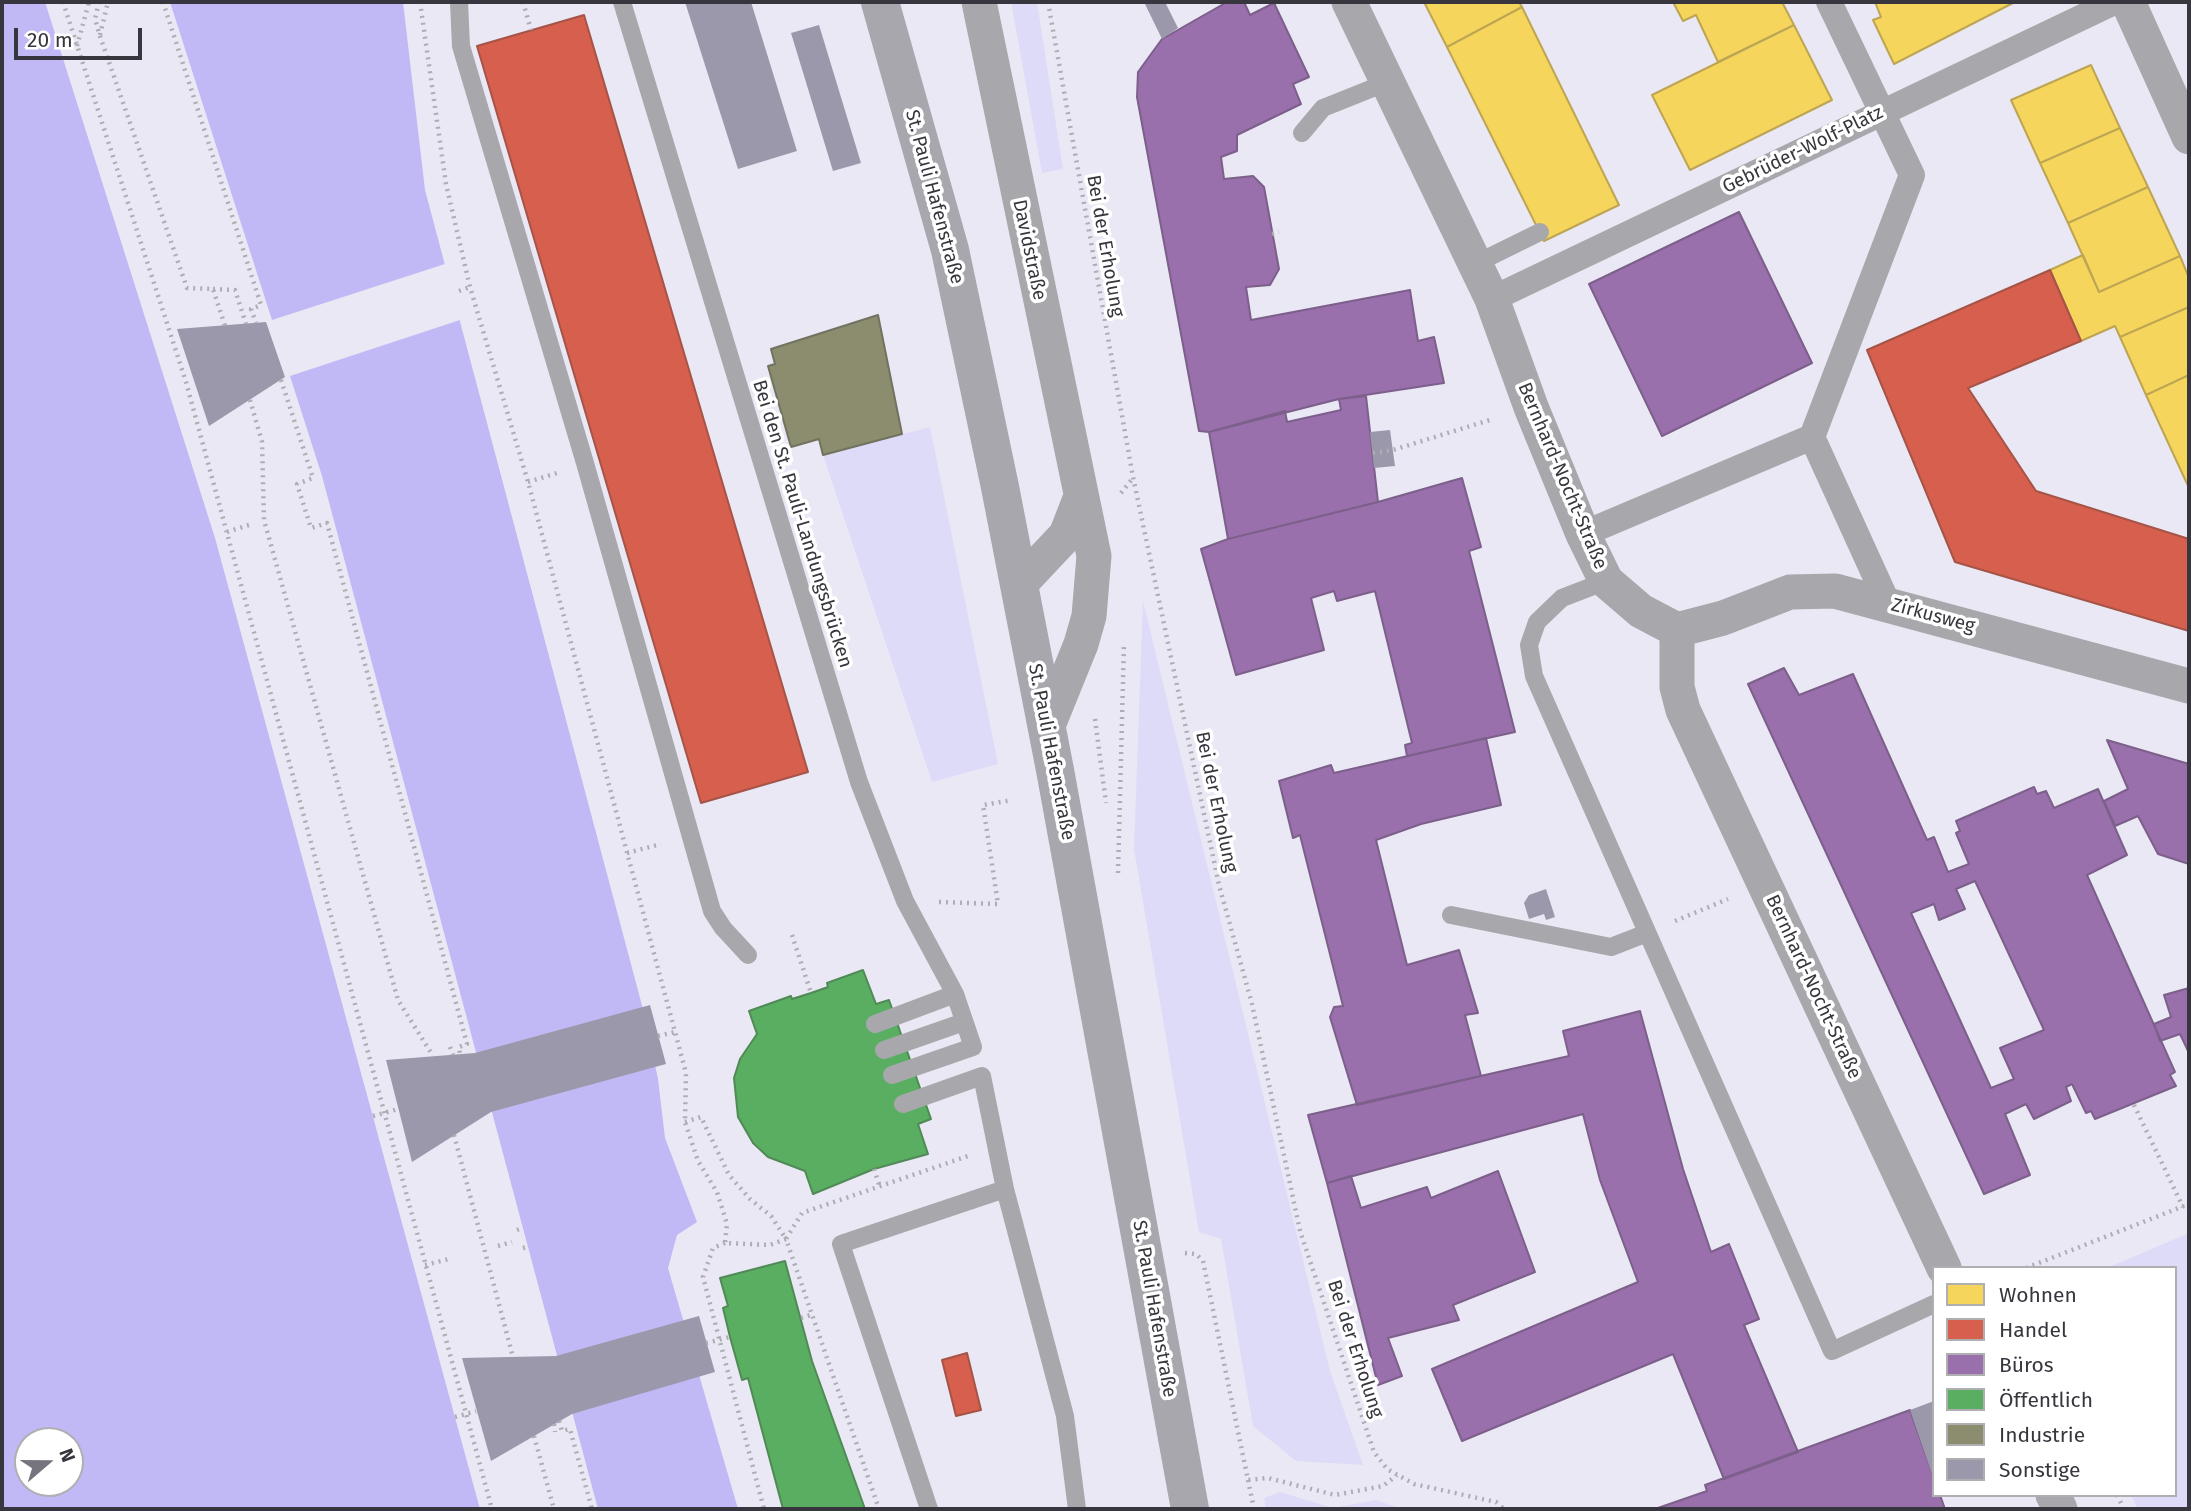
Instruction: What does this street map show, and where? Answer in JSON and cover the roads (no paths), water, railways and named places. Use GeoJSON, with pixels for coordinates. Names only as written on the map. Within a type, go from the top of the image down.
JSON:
{"type":"FeatureCollection","features":[{"type":"Feature","properties":{"kind":"main road","name":"St. Pauli Hafenstraße"},"geometry":{"type":"LineString","coordinates":[[880,2],[950,250],[1047,728],[1190,1509]]}},
{"type":"Feature","properties":{"kind":"street","name":"Davidstraße"},"geometry":{"type":"LineString","coordinates":[[979,2],[1080,499],[1093,541],[1093,598],[1081,645],[1047,728]]}},
{"type":"Feature","properties":{"kind":"street","name":"Bernhard-Nocht-Straße"},"geometry":{"type":"LineString","coordinates":[[1349,2],[1492,299],[1531,407],[1583,534],[1606,580],[1641,611],[1677,630],[1679,699],[1943,1266]]}},
{"type":"Feature","properties":{"kind":"street"},"geometry":{"type":"LineString","coordinates":[[1829,2],[1912,175],[1812,437],[1888,604]]}},
{"type":"Feature","properties":{"kind":"street","name":"Gebrüder-Wolf-Platz"},"geometry":{"type":"LineString","coordinates":[[1492,299],[2114,2]]}},
{"type":"Feature","properties":{"kind":"street"},"geometry":{"type":"LineString","coordinates":[[2128,2],[2189,136]]}},
{"type":"Feature","properties":{"kind":"street"},"geometry":{"type":"LineString","coordinates":[[1583,534],[1812,437]]}},
{"type":"Feature","properties":{"kind":"street"},"geometry":{"type":"LineString","coordinates":[[1018,585],[1066,535],[1080,499]]}},
{"type":"Feature","properties":{"kind":"street","name":"Zirkusweg"},"geometry":{"type":"LineString","coordinates":[[1677,630],[1723,618],[1790,592],[1836,591],[2189,686]]}},
{"type":"Feature","properties":{"kind":"lane"},"geometry":{"type":"LineString","coordinates":[[459,2],[461,46],[574,424],[712,911],[723,928],[748,955]]}},
{"type":"Feature","properties":{"kind":"lane","name":"Bei den St. Pauli-Landungsbrücken"},"geometry":{"type":"LineString","coordinates":[[622,2],[859,782],[905,901],[955,994],[973,1047],[892,1075]]}},
{"type":"Feature","properties":{"kind":"lane"},"geometry":{"type":"LineString","coordinates":[[1302,133],[1323,108],[1388,82]]}},
{"type":"Feature","properties":{"kind":"lane"},"geometry":{"type":"LineString","coordinates":[[1475,264],[1540,232]]}},
{"type":"Feature","properties":{"kind":"lane"},"geometry":{"type":"LineString","coordinates":[[1606,580],[1562,598],[1537,622],[1529,645],[1534,676],[1832,1351],[1932,1305]]}},
{"type":"Feature","properties":{"kind":"lane"},"geometry":{"type":"LineString","coordinates":[[1451,915],[1611,947],[1647,933]]}},
{"type":"Feature","properties":{"kind":"lane"},"geometry":{"type":"LineString","coordinates":[[875,1024],[955,994]]}},
{"type":"Feature","properties":{"kind":"lane"},"geometry":{"type":"LineString","coordinates":[[884,1050],[964,1022]]}},
{"type":"Feature","properties":{"kind":"lane"},"geometry":{"type":"LineString","coordinates":[[903,1104],[982,1076],[999,1145],[1005,1189],[1065,1416],[1077,1509]]}},
{"type":"Feature","properties":{"kind":"lane"},"geometry":{"type":"LineString","coordinates":[[929,1509],[841,1244],[1005,1189]]}}]}
